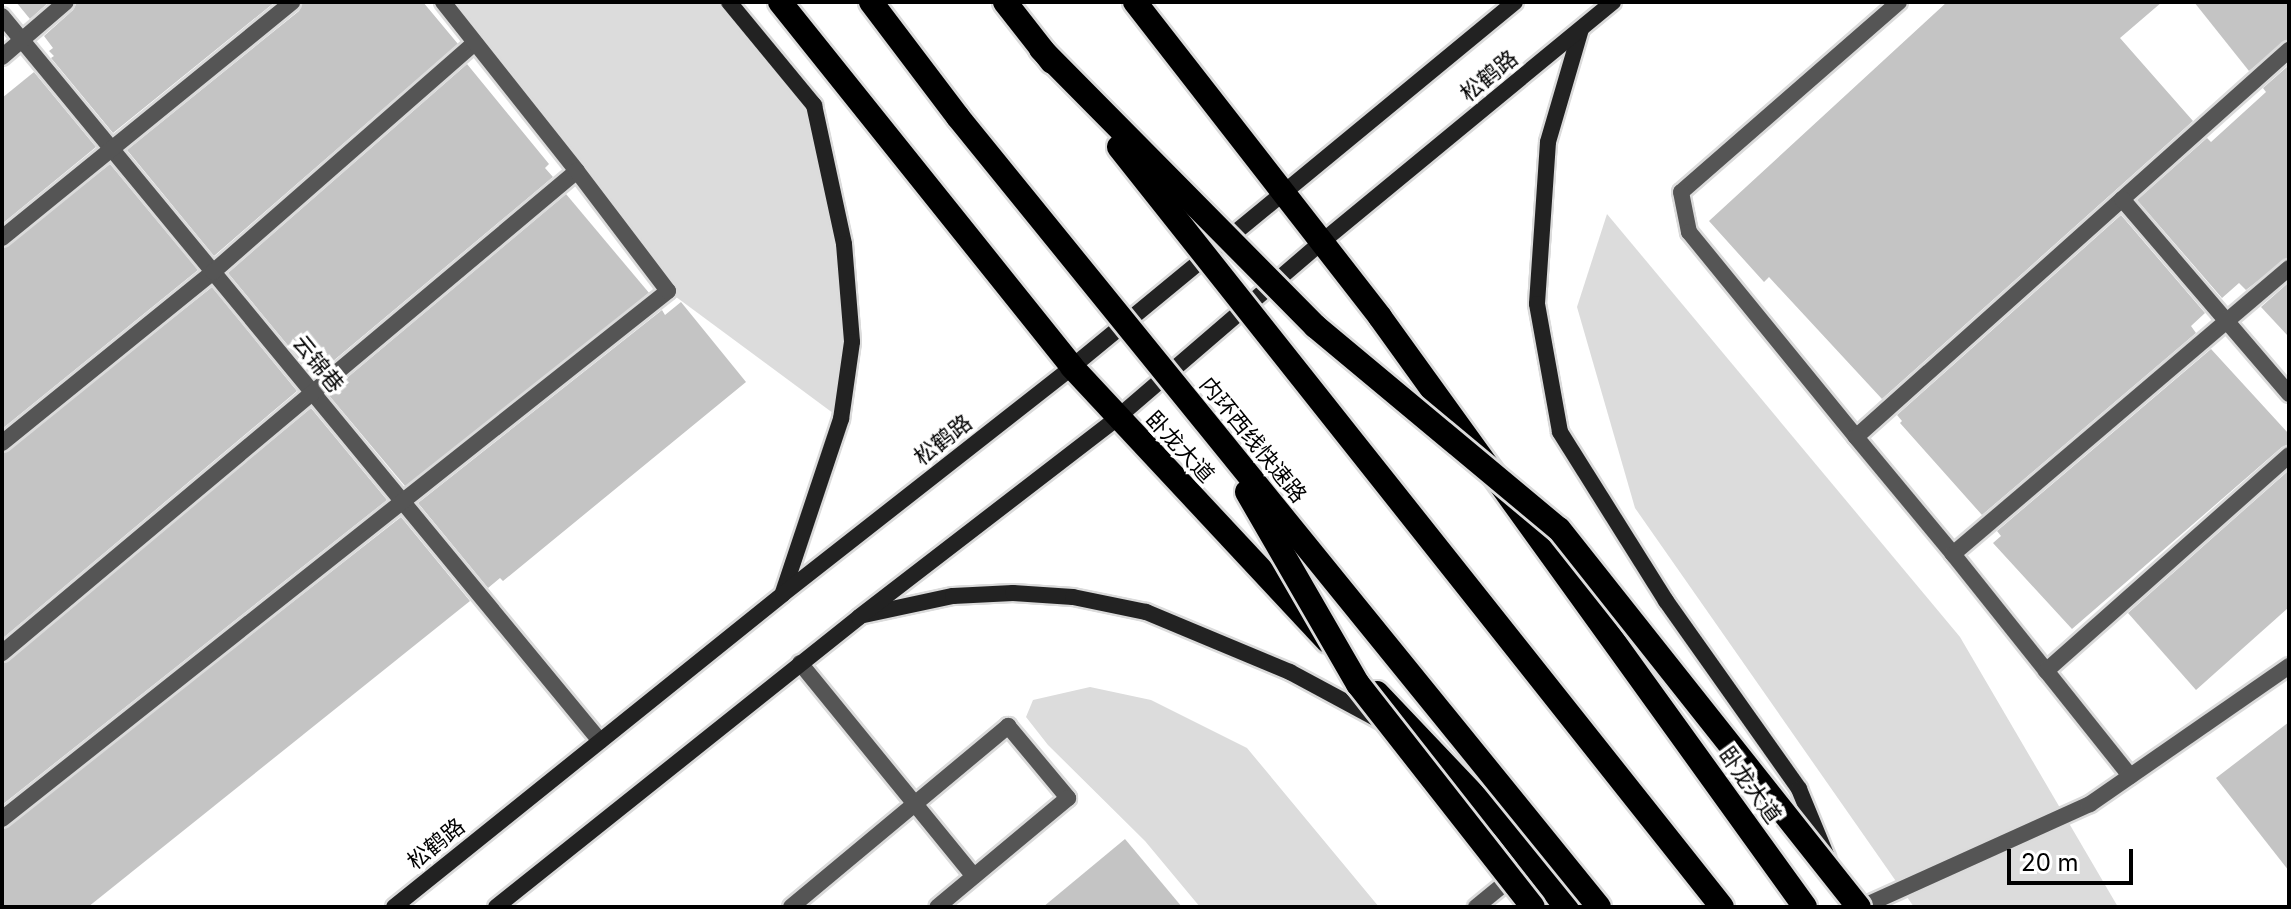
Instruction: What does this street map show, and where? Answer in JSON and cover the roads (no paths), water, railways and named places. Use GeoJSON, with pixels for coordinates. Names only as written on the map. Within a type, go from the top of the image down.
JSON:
{"type":"FeatureCollection","features":[{"type":"Feature","properties":{"kind":"highway","name":"卧龙大道"},"geometry":{"type":"LineString","coordinates":[[780,2],[1072,367],[1505,828],[1566,907]]}},
{"type":"Feature","properties":{"kind":"highway","name":"内环西线快速路"},"geometry":{"type":"LineString","coordinates":[[871,2],[963,123],[1599,907]]}},
{"type":"Feature","properties":{"kind":"highway"},"geometry":{"type":"LineString","coordinates":[[1005,2],[1722,907]]}},
{"type":"Feature","properties":{"kind":"highway","name":"卧龙大道"},"geometry":{"type":"LineString","coordinates":[[1135,2],[1323,241],[1805,907]]}},
{"type":"Feature","properties":{"kind":"highway"},"geometry":{"type":"LineString","coordinates":[[1041,49],[1315,326],[1559,529],[1861,907]]}},
{"type":"Feature","properties":{"kind":"highway"},"geometry":{"type":"LineString","coordinates":[[963,123],[1200,411],[1358,684],[1533,907]]}},
{"type":"Feature","properties":{"kind":"main road"},"geometry":{"type":"LineString","coordinates":[[729,2],[814,105],[844,244],[852,342],[841,419],[783,594]]}},
{"type":"Feature","properties":{"kind":"main road","name":"松鹤路"},"geometry":{"type":"LineString","coordinates":[[394,907],[783,594],[1072,367],[1515,2]]}},
{"type":"Feature","properties":{"kind":"main road","name":"松鹤路"},"geometry":{"type":"LineString","coordinates":[[496,907],[800,663],[1117,418],[1323,241],[1613,2]]}},
{"type":"Feature","properties":{"kind":"main road"},"geometry":{"type":"LineString","coordinates":[[1581,29],[1548,142],[1537,304],[1560,432],[1666,601],[1799,789],[1848,907]]}},
{"type":"Feature","properties":{"kind":"main road"},"geometry":{"type":"LineString","coordinates":[[859,617],[953,596],[1013,593],[1073,597],[1146,612],[1290,672],[1435,752],[1505,828]]}},
{"type":"Feature","properties":{"kind":"street"},"geometry":{"type":"LineString","coordinates":[[2,57],[66,2]]}},
{"type":"Feature","properties":{"kind":"street"},"geometry":{"type":"LineString","coordinates":[[2,238],[292,2]]}},
{"type":"Feature","properties":{"kind":"street"},"geometry":{"type":"LineString","coordinates":[[2,819],[668,291],[443,2]]}},
{"type":"Feature","properties":{"kind":"street"},"geometry":{"type":"LineString","coordinates":[[1899,2],[1681,192],[1689,232],[2130,776]]}},
{"type":"Feature","properties":{"kind":"street","name":"云锦巷"},"geometry":{"type":"LineString","coordinates":[[2,16],[600,741]]}},
{"type":"Feature","properties":{"kind":"street"},"geometry":{"type":"LineString","coordinates":[[2,443],[213,272],[475,43]]}},
{"type":"Feature","properties":{"kind":"street"},"geometry":{"type":"LineString","coordinates":[[1856,437],[2289,50]]}},
{"type":"Feature","properties":{"kind":"street"},"geometry":{"type":"LineString","coordinates":[[2,653],[577,171]]}},
{"type":"Feature","properties":{"kind":"street"},"geometry":{"type":"LineString","coordinates":[[2122,199],[2289,394]]}},
{"type":"Feature","properties":{"kind":"street"},"geometry":{"type":"LineString","coordinates":[[1953,554],[2289,268]]}},
{"type":"Feature","properties":{"kind":"street"},"geometry":{"type":"LineString","coordinates":[[2046,671],[2289,455]]}},
{"type":"Feature","properties":{"kind":"street"},"geometry":{"type":"LineString","coordinates":[[800,663],[974,876]]}},
{"type":"Feature","properties":{"kind":"street"},"geometry":{"type":"LineString","coordinates":[[1861,907],[2090,804],[2289,666]]}},
{"type":"Feature","properties":{"kind":"street"},"geometry":{"type":"LineString","coordinates":[[791,907],[1008,726],[1068,798],[937,907]]}},
{"type":"Feature","properties":{"kind":"street"},"geometry":{"type":"LineString","coordinates":[[1476,907],[1531,862]]}}]}
